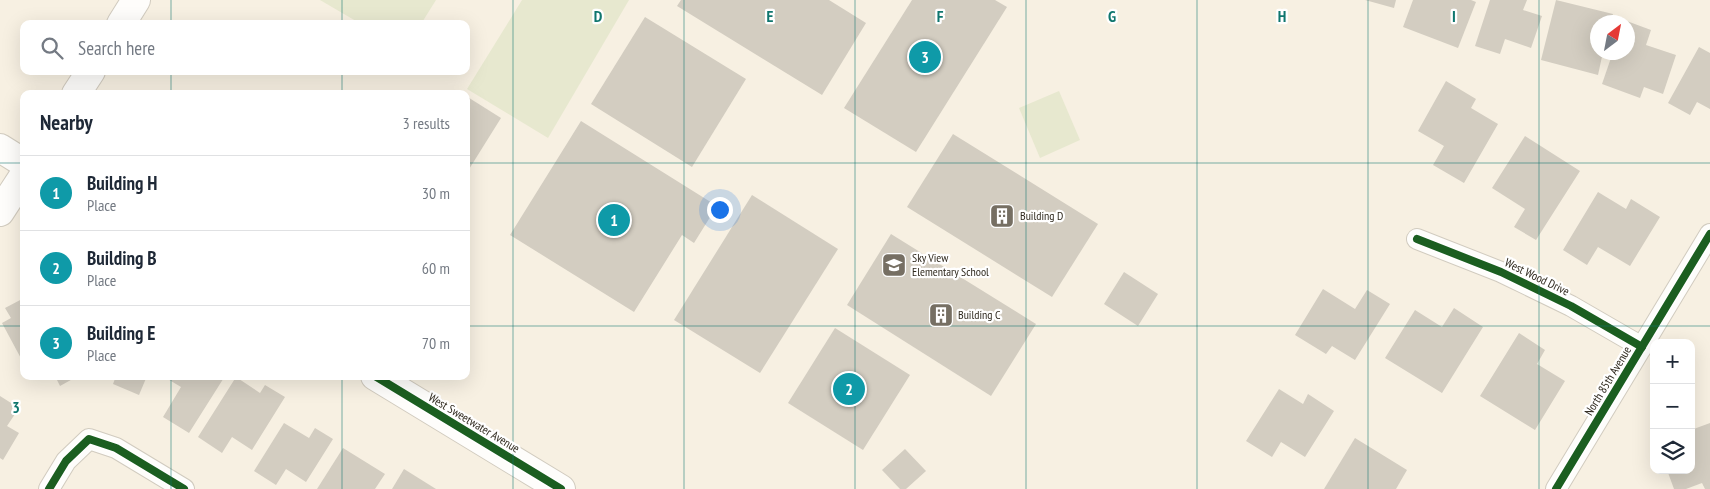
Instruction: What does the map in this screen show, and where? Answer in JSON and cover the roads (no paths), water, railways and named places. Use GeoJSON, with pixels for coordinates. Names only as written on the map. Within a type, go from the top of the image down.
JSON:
{"type":"FeatureCollection","features":[{"type":"Feature","properties":{"kind":"street"},"geometry":{"type":"LineString","coordinates":[[124,20],[136,0]]}},
{"type":"Feature","properties":{"kind":"street"},"geometry":{"type":"LineString","coordinates":[[79,90],[88,75]]}},
{"type":"Feature","properties":{"kind":"street"},"geometry":{"type":"LineString","coordinates":[[0,148],[20,160]]}},
{"type":"Feature","properties":{"kind":"street"},"geometry":{"type":"LineString","coordinates":[[0,212],[20,181]]}},
{"type":"Feature","properties":{"kind":"street","name":"North 85th Avenue"},"geometry":{"type":"LineString","coordinates":[[1556,489],[1710,234]]}},
{"type":"Feature","properties":{"kind":"street","name":"West Wood Drive"},"geometry":{"type":"LineString","coordinates":[[1417,239],[1501,272],[1570,306],[1642,347]]}},
{"type":"Feature","properties":{"kind":"street","name":"West Sweetwater Avenue"},"geometry":{"type":"LineString","coordinates":[[382,380],[562,489]]}},
{"type":"Feature","properties":{"kind":"street"},"geometry":{"type":"LineString","coordinates":[[48,489],[66,461],[89,439],[116,448],[184,489]]}},
{"type":"Feature","properties":{"kind":"place","name":"Building E"},"geometry":{"type":"Point","coordinates":[925,57]}},
{"type":"Feature","properties":{"kind":"place","name":"Building D"},"geometry":{"type":"Point","coordinates":[1002,216]}},
{"type":"Feature","properties":{"kind":"place","name":"Building H"},"geometry":{"type":"Point","coordinates":[614,220]}},
{"type":"Feature","properties":{"kind":"place","name":"Sky View Elementary School"},"geometry":{"type":"Point","coordinates":[894,265]}},
{"type":"Feature","properties":{"kind":"place","name":"Building C"},"geometry":{"type":"Point","coordinates":[941,315]}},
{"type":"Feature","properties":{"kind":"place","name":"Building B"},"geometry":{"type":"Point","coordinates":[849,389]}}]}
